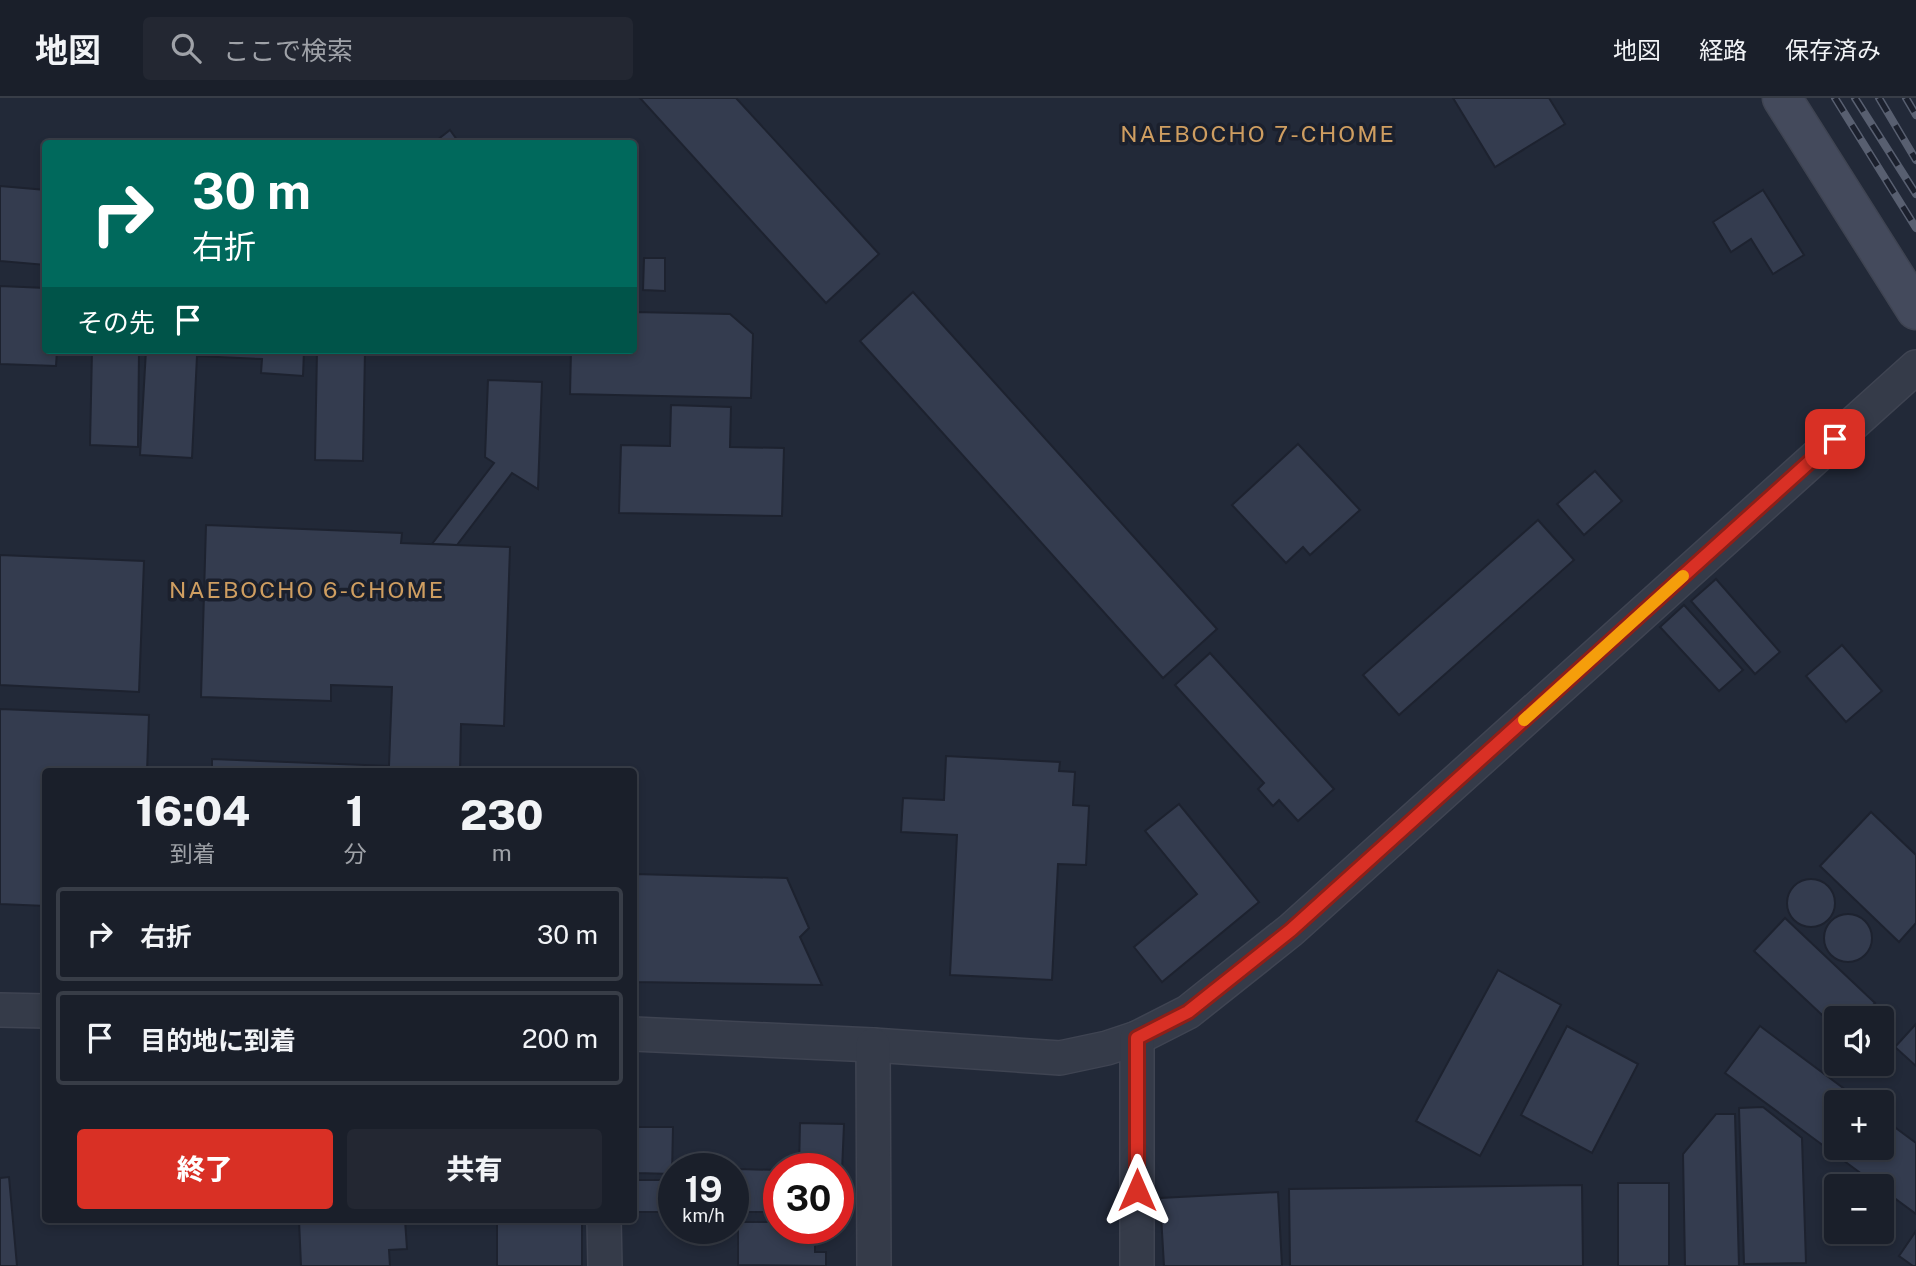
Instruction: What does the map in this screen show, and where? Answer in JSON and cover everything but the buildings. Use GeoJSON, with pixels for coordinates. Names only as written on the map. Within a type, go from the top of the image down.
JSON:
{"type":"FeatureCollection","features":[{"type":"Feature","properties":{"kind":"street"},"geometry":{"type":"LineString","coordinates":[[1783,98],[1916,310]]}},
{"type":"Feature","properties":{"kind":"street"},"geometry":{"type":"LineString","coordinates":[[637,1034],[873,1045],[1060,1058],[1107,1048],[1137,1038],[1188,1012],[1291,930],[1916,367]]}},
{"type":"Feature","properties":{"kind":"street"},"geometry":{"type":"LineString","coordinates":[[0,1010],[42,1012]]}},
{"type":"Feature","properties":{"kind":"street"},"geometry":{"type":"LineString","coordinates":[[1137,1038],[1137,1266]]}},
{"type":"Feature","properties":{"kind":"street"},"geometry":{"type":"LineString","coordinates":[[873,1045],[874,1266]]}},
{"type":"Feature","properties":{"kind":"street"},"geometry":{"type":"LineString","coordinates":[[604,1223],[605,1266]]}},
{"type":"Feature","properties":{"kind":"railway"},"geometry":{"type":"LineString","coordinates":[[1835,98],[1916,228]]}},
{"type":"Feature","properties":{"kind":"railway"},"geometry":{"type":"LineString","coordinates":[[1855,98],[1916,194]]}},
{"type":"Feature","properties":{"kind":"railway"},"geometry":{"type":"LineString","coordinates":[[1879,98],[1916,160]]}},
{"type":"Feature","properties":{"kind":"railway"},"geometry":{"type":"LineString","coordinates":[[1906,98],[1916,115]]}},
{"type":"Feature","properties":{"kind":"slow traffic"},"geometry":{"type":"LineString","coordinates":[[1524,720],[1683,576]]}},
{"type":"Feature","properties":{"kind":"district","name":"NAEBOCHO 7-CHOME"},"geometry":{"type":"Point","coordinates":[1258,134]}},
{"type":"Feature","properties":{"kind":"district","name":"NAEBOCHO 6-CHOME"},"geometry":{"type":"Point","coordinates":[307,590]}},
{"type":"Feature","properties":{"kind":"route"},"geometry":{"type":"LineString","coordinates":[[1137,1190],[1137,1038],[1188,1012],[1291,930],[1835,439]]}}]}
